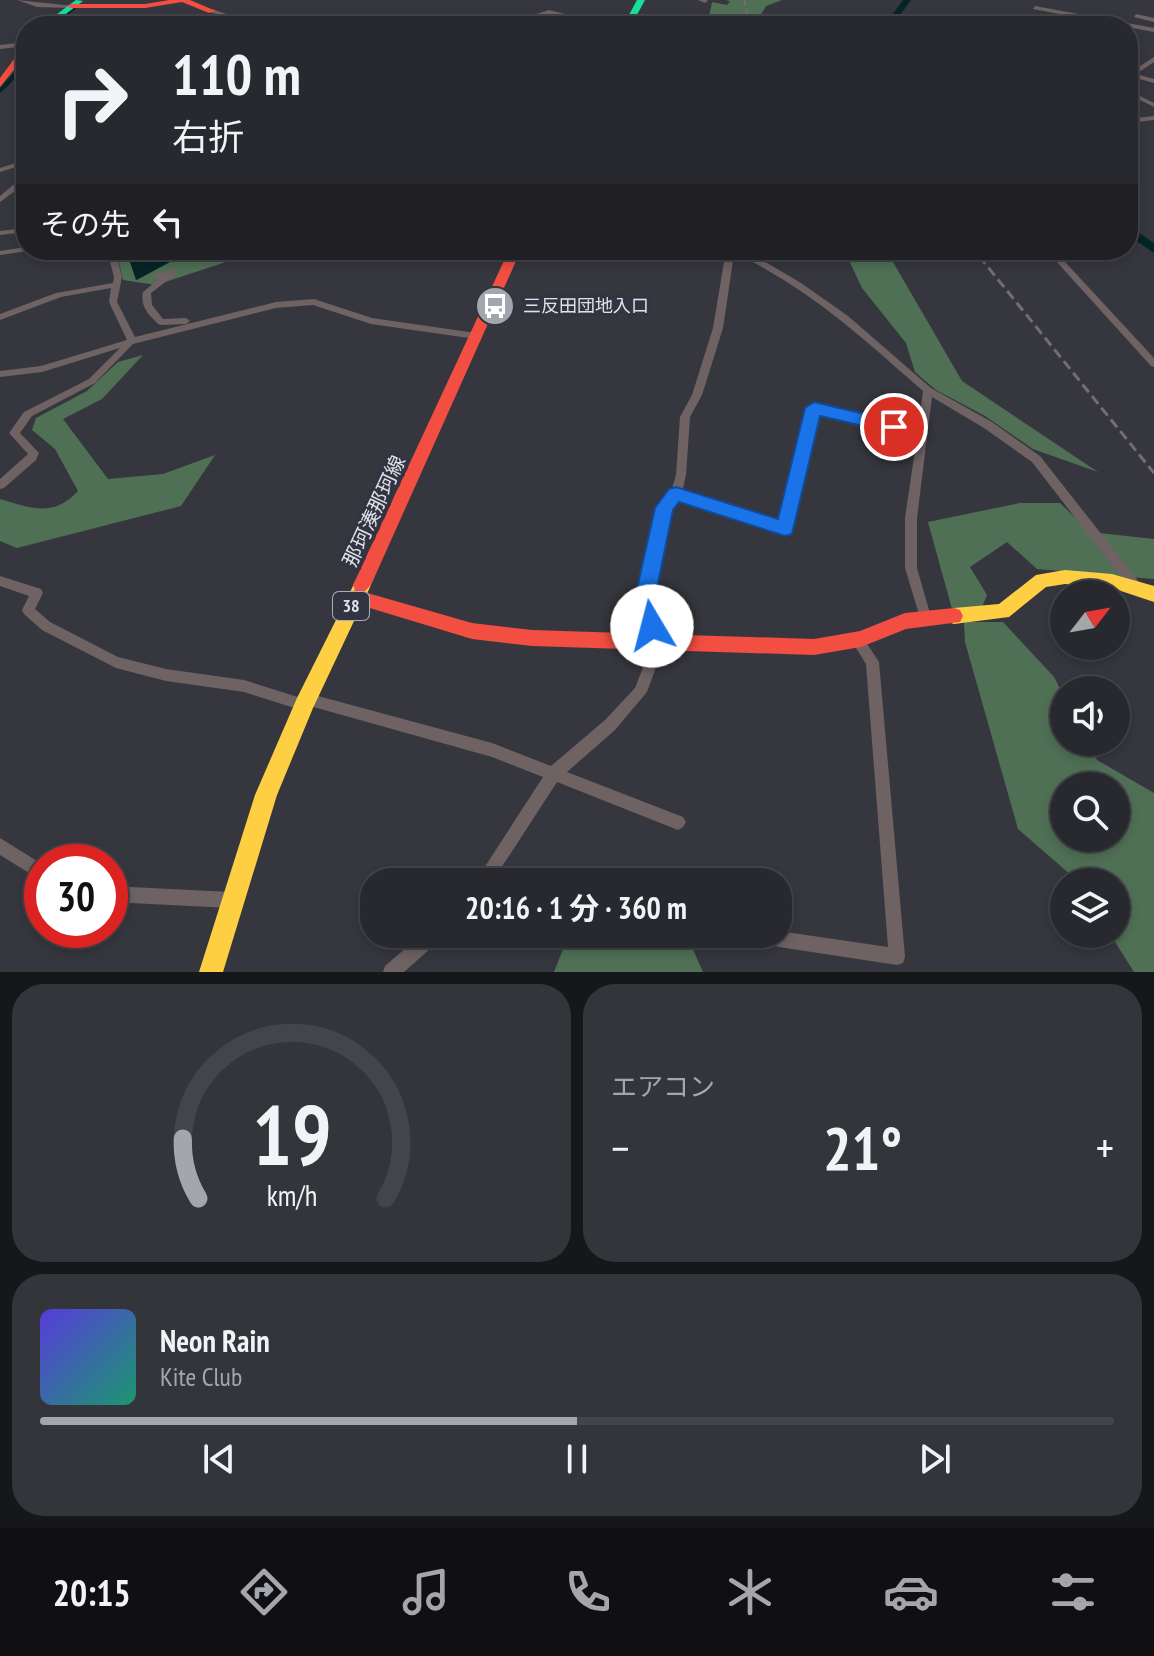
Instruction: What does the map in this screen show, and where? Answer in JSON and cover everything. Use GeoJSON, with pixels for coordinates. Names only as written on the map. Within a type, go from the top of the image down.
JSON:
{"type":"FeatureCollection","features":[{"type":"Feature","properties":{"kind":"street"},"geometry":{"type":"LineString","coordinates":[[20,0],[37,5],[145,6],[183,0],[227,16]]}},
{"type":"Feature","properties":{"kind":"street"},"geometry":{"type":"LineString","coordinates":[[58,16],[76,3]]}},
{"type":"Feature","properties":{"kind":"street"},"geometry":{"type":"LineString","coordinates":[[1035,8],[1078,16]]}},
{"type":"Feature","properties":{"kind":"street"},"geometry":{"type":"LineString","coordinates":[[536,16],[549,12],[566,16]]}},
{"type":"Feature","properties":{"kind":"street"},"geometry":{"type":"LineString","coordinates":[[0,84],[16,57]]}},
{"type":"Feature","properties":{"kind":"street"},"geometry":{"type":"LineString","coordinates":[[0,200],[16,187]]}},
{"type":"Feature","properties":{"kind":"street"},"geometry":{"type":"LineString","coordinates":[[114,260],[118,277],[113,302],[132,341]]}},
{"type":"Feature","properties":{"kind":"street","name":"那珂湊那珂線"},"geometry":{"type":"LineString","coordinates":[[211,972],[266,795],[510,260]]}},
{"type":"Feature","properties":{"kind":"street"},"geometry":{"type":"LineString","coordinates":[[492,868],[554,773],[610,725],[640,692],[659,642],[646,593],[664,508],[676,494],[682,464],[685,417],[697,395],[718,328],[728,260]]}},
{"type":"Feature","properties":{"kind":"street"},"geometry":{"type":"LineString","coordinates":[[755,260],[845,318],[928,390],[988,425],[1036,459],[1135,586]]}},
{"type":"Feature","properties":{"kind":"street"},"geometry":{"type":"LineString","coordinates":[[1059,260],[1154,364]]}},
{"type":"Feature","properties":{"kind":"street"},"geometry":{"type":"LineString","coordinates":[[157,276],[173,272],[145,295],[150,312],[161,322],[227,316]]}},
{"type":"Feature","properties":{"kind":"street"},"geometry":{"type":"LineString","coordinates":[[0,317],[59,295],[116,285]]}},
{"type":"Feature","properties":{"kind":"street"},"geometry":{"type":"LineString","coordinates":[[0,374],[42,369],[257,308],[314,302],[371,321],[476,336]]}},
{"type":"Feature","properties":{"kind":"street"},"geometry":{"type":"LineString","coordinates":[[0,485],[34,453],[14,433],[21,420],[92,381],[132,341]]}},
{"type":"Feature","properties":{"kind":"street"},"geometry":{"type":"LineString","coordinates":[[925,617],[911,568],[911,518],[928,390]]}},
{"type":"Feature","properties":{"kind":"street"},"geometry":{"type":"LineString","coordinates":[[676,494],[785,529],[814,408],[920,434]]}},
{"type":"Feature","properties":{"kind":"street"},"geometry":{"type":"LineString","coordinates":[[356,597],[472,631],[532,638],[814,647],[857,640],[905,621],[925,617],[1003,611],[1042,580],[1065,577],[1135,586],[1154,594]]}},
{"type":"Feature","properties":{"kind":"street"},"geometry":{"type":"LineString","coordinates":[[0,581],[37,593],[28,610],[46,626],[116,662],[166,675],[244,686],[492,750],[678,822]]}},
{"type":"Feature","properties":{"kind":"street"},"geometry":{"type":"LineString","coordinates":[[792,941],[897,957],[872,662],[857,640]]}},
{"type":"Feature","properties":{"kind":"street"},"geometry":{"type":"LineString","coordinates":[[0,846],[24,861]]}},
{"type":"Feature","properties":{"kind":"street"},"geometry":{"type":"LineString","coordinates":[[128,895],[231,900]]}},
{"type":"Feature","properties":{"kind":"street"},"geometry":{"type":"LineString","coordinates":[[391,972],[418,948]]}},
{"type":"Feature","properties":{"kind":"green space"},"geometry":{"type":"Polygon","coordinates":[[[725,0],[782,0],[766,6],[760,16],[709,16],[712,2],[727,5],[730,1],[725,0]]]}},
{"type":"Feature","properties":{"kind":"green space"},"geometry":{"type":"Polygon","coordinates":[[[118,260],[130,260],[137,280],[174,260],[231,260],[156,285],[123,280],[118,260]]]}},
{"type":"Feature","properties":{"kind":"green space"},"geometry":{"type":"Polygon","coordinates":[[[849,260],[892,260],[962,381],[1098,472],[1033,449],[985,416],[936,390],[915,372],[906,343],[862,288],[849,260]]]}},
{"type":"Feature","properties":{"kind":"green space"},"geometry":{"type":"Polygon","coordinates":[[[143,355],[102,399],[63,419],[108,479],[163,474],[215,455],[181,506],[17,548],[0,541],[0,499],[32,508],[51,508],[78,491],[55,449],[32,430],[36,418],[87,391],[118,362],[143,355]]]}},
{"type":"Feature","properties":{"kind":"green space"},"geometry":{"type":"Polygon","coordinates":[[[1020,503],[1060,503],[1090,532],[1154,539],[1154,579],[1037,569],[1007,542],[970,567],[987,595],[980,612],[952,609],[928,522],[1020,503]]]}},
{"type":"Feature","properties":{"kind":"green space"},"geometry":{"type":"Polygon","coordinates":[[[964,622],[1003,622],[1053,676],[1050,676],[1050,756],[1095,756],[1118,772],[1050,772],[1050,852],[1130,852],[1130,779],[1154,793],[1154,972],[1134,972],[1119,948],[1130,948],[1130,868],[1063,868],[1018,829],[965,642],[964,622]]]}},
{"type":"Feature","properties":{"kind":"green space"},"geometry":{"type":"Polygon","coordinates":[[[563,948],[692,948],[703,972],[554,972],[563,948]]]}},
{"type":"Feature","properties":{"kind":"shaded area"},"geometry":{"type":"Polygon","coordinates":[[[129,260],[174,260],[136,280],[129,260]]]}},
{"type":"Feature","properties":{"kind":"waterway"},"geometry":{"type":"LineString","coordinates":[[895,16],[907,0]]}},
{"type":"Feature","properties":{"kind":"waterway"},"geometry":{"type":"LineString","coordinates":[[64,16],[76,7]]}},
{"type":"Feature","properties":{"kind":"waterway"},"geometry":{"type":"LineString","coordinates":[[0,91],[16,73]]}},
{"type":"Feature","properties":{"kind":"waterway"},"geometry":{"type":"LineString","coordinates":[[1138,237],[1154,249]]}},
{"type":"Feature","properties":{"kind":"railway"},"geometry":{"type":"LineString","coordinates":[[744,0],[748,16]]}},
{"type":"Feature","properties":{"kind":"railway"},"geometry":{"type":"LineString","coordinates":[[982,260],[1154,473]]}},
{"type":"Feature","properties":{"kind":"traffic: fast"},"geometry":{"type":"LineString","coordinates":[[632,16],[641,0]]}},
{"type":"Feature","properties":{"kind":"traffic: fast"},"geometry":{"type":"LineString","coordinates":[[59,16],[79,1]]}},
{"type":"Feature","properties":{"kind":"traffic: slow"},"geometry":{"type":"LineString","coordinates":[[954,616],[1003,611],[1042,580],[1065,577],[1112,581],[1154,594]]}},
{"type":"Feature","properties":{"kind":"traffic: slow"},"geometry":{"type":"LineString","coordinates":[[211,972],[266,795],[304,705],[362,585]]}},
{"type":"Feature","properties":{"kind":"traffic: jam"},"geometry":{"type":"LineString","coordinates":[[71,6],[145,6],[183,0],[212,11]]}},
{"type":"Feature","properties":{"kind":"traffic: jam"},"geometry":{"type":"LineString","coordinates":[[0,84],[16,62]]}},
{"type":"Feature","properties":{"kind":"traffic: jam"},"geometry":{"type":"LineString","coordinates":[[362,585],[510,260]]}},
{"type":"Feature","properties":{"kind":"traffic: jam"},"geometry":{"type":"LineString","coordinates":[[356,597],[472,631],[532,638],[814,647],[861,639],[905,621],[954,616]]}},
{"type":"Feature","properties":{"kind":"place","name":"三反田団地入口"},"geometry":{"type":"Point","coordinates":[495,306]}},
{"type":"Feature","properties":{"kind":"route"},"geometry":{"type":"LineString","coordinates":[[652,626],[646,593],[664,508],[676,494],[785,529],[814,408],[894,427]]}}]}
